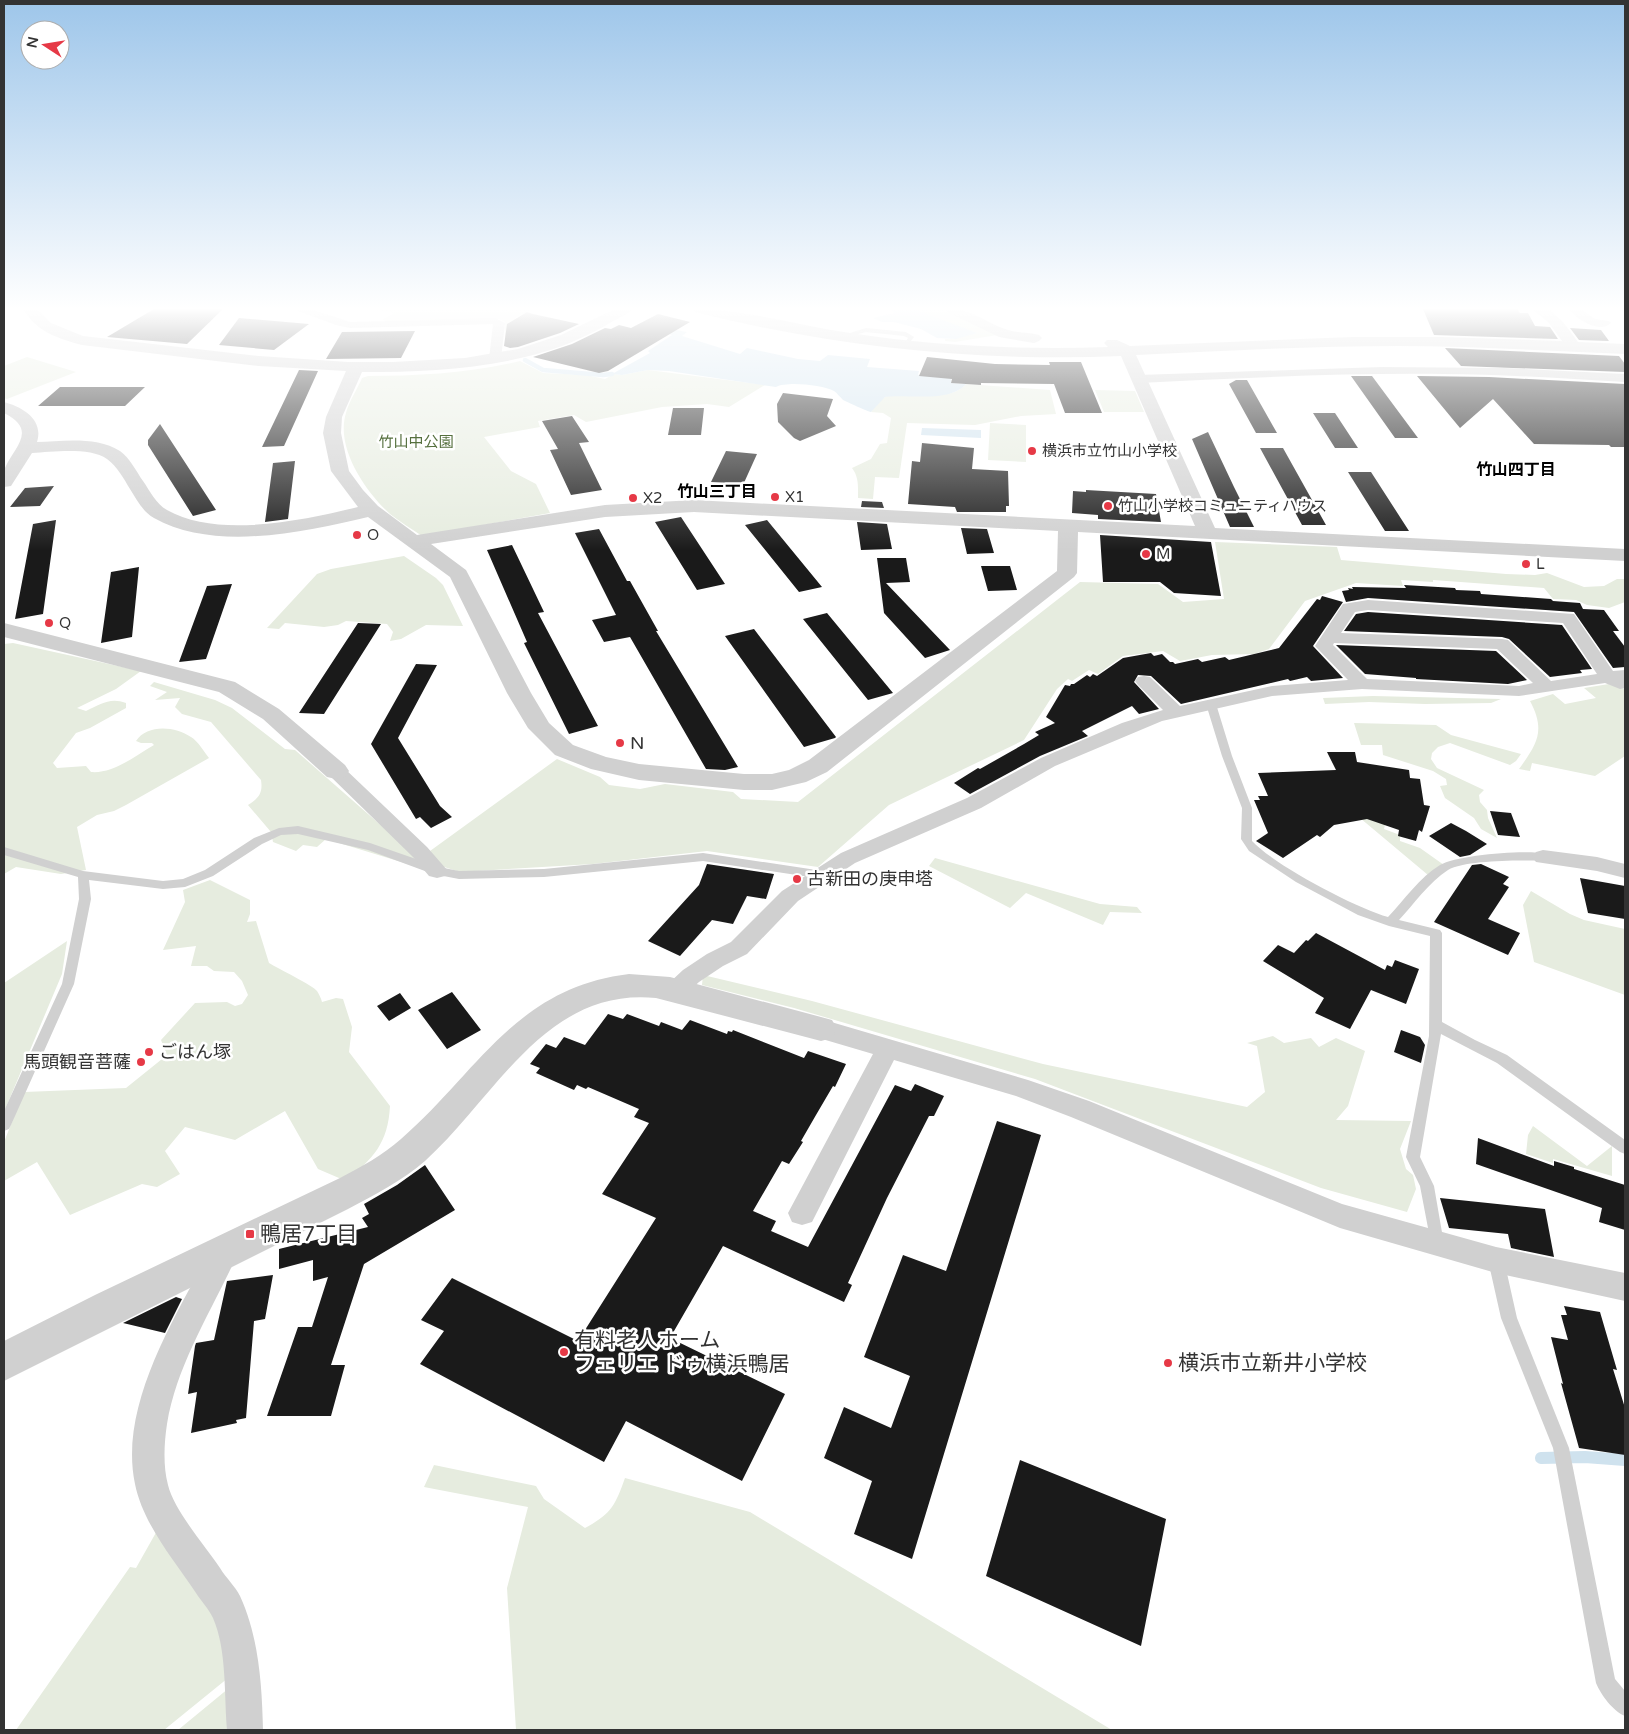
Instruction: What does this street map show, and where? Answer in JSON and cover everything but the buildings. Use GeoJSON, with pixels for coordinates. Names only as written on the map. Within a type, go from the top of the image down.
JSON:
{"type":"FeatureCollection","features":[{"type":"Feature","properties":{"kind":"street"},"geometry":{"type":"LineString","coordinates":[[345,390],[334,417],[332,433],[340,471],[356,494],[371,510],[459,574],[527,707],[540,728],[564,750],[600,763],[639,772],[744,782],[772,782],[797,776],[818,766],[1067,573],[1068,527]]}},
{"type":"Feature","properties":{"kind":"street"},"geometry":{"type":"LineString","coordinates":[[1144,390],[1208,533]]}},
{"type":"Feature","properties":{"kind":"street"},"geometry":{"type":"LineString","coordinates":[[4,408],[22,416],[32,428],[31,436],[25,448],[4,482]]}},
{"type":"Feature","properties":{"kind":"street"},"geometry":{"type":"LineString","coordinates":[[25,448],[96,449],[110,453],[121,462],[152,508],[161,515],[199,527],[236,530],[277,527],[344,517],[371,510]]}},
{"type":"Feature","properties":{"kind":"street"},"geometry":{"type":"LineString","coordinates":[[414,541],[605,511],[667,506],[728,507],[1068,527],[1625,555]]}},
{"type":"Feature","properties":{"kind":"street"},"geometry":{"type":"LineString","coordinates":[[1362,684],[1324,646],[1349,608],[1368,605],[1568,618],[1625,686]]}},
{"type":"Feature","properties":{"kind":"street"},"geometry":{"type":"LineString","coordinates":[[6,633],[227,687],[247,696],[266,710],[336,771],[420,852],[437,871]]}},
{"type":"Feature","properties":{"kind":"street"},"geometry":{"type":"LineString","coordinates":[[1329,638],[1502,644],[1546,686]]}},
{"type":"Feature","properties":{"kind":"street"},"geometry":{"type":"LineString","coordinates":[[676,990],[691,976],[715,960],[739,948],[790,896],[848,858],[974,804],[1048,762],[1129,727],[1176,712],[1272,691],[1362,684],[1519,691],[1617,677]]}},
{"type":"Feature","properties":{"kind":"street"},"geometry":{"type":"LineString","coordinates":[[1144,681],[1176,712]]}},
{"type":"Feature","properties":{"kind":"street"},"geometry":{"type":"LineString","coordinates":[[1543,857],[1597,864],[1625,871]]}},
{"type":"Feature","properties":{"kind":"street"},"geometry":{"type":"LineString","coordinates":[[4,1362],[57,1333],[341,1194],[392,1165],[412,1151],[432,1132],[521,1034],[554,1010],[583,996],[626,985],[676,990],[821,1029],[1019,1087],[1080,1108],[1340,1216],[1496,1260],[1560,1275],[1625,1287]]}},
{"type":"Feature","properties":{"kind":"street"},"geometry":{"type":"LineString","coordinates":[[802,1213],[888,1049]]}},
{"type":"Feature","properties":{"kind":"street"},"geometry":{"type":"LineString","coordinates":[[224,1252],[169,1363],[153,1411],[148,1460],[151,1485],[160,1508],[228,1610],[238,1650],[245,1730]]}},
{"type":"Feature","properties":{"kind":"lane"},"geometry":{"type":"LineString","coordinates":[[1211,704],[1226,756],[1250,818],[1246,840],[1248,844],[1268,860],[1362,912],[1436,933],[1436,1024],[1413,1157],[1427,1186],[1437,1244]]}},
{"type":"Feature","properties":{"kind":"lane"},"geometry":{"type":"LineString","coordinates":[[4,851],[83,875],[163,885],[184,883],[208,873],[258,841],[280,832],[298,830],[370,847],[437,871],[458,875],[544,873],[702,857],[823,875]]}},
{"type":"Feature","properties":{"kind":"lane"},"geometry":{"type":"LineString","coordinates":[[1391,921],[1445,867],[1488,858],[1531,855],[1543,857]]}},
{"type":"Feature","properties":{"kind":"lane"},"geometry":{"type":"LineString","coordinates":[[4,1125],[68,984],[85,899],[83,875]]}},
{"type":"Feature","properties":{"kind":"lane"},"geometry":{"type":"LineString","coordinates":[[1436,1024],[1470,1044],[1502,1059],[1625,1148]]}},
{"type":"Feature","properties":{"kind":"lane"},"geometry":{"type":"LineString","coordinates":[[1496,1260],[1510,1318],[1561,1448],[1606,1683],[1625,1706]]}},
{"type":"Feature","properties":{"kind":"green space"},"geometry":{"type":"Polygon","coordinates":[[[4,390],[30,390],[7,399],[4,398],[4,390]]]}},
{"type":"Feature","properties":{"kind":"green space","name":"竹山中公園"},"geometry":{"type":"Polygon","coordinates":[[[356,390],[757,390],[729,407],[707,404],[662,407],[586,422],[574,415],[538,421],[540,427],[484,437],[511,471],[536,484],[550,513],[422,536],[390,514],[381,505],[371,494],[355,468],[345,440],[344,426],[349,404],[356,390]]]}},
{"type":"Feature","properties":{"kind":"green space"},"geometry":{"type":"Polygon","coordinates":[[[958,390],[1050,390],[1056,414],[1021,416],[975,425],[907,423],[899,478],[875,477],[873,499],[858,498],[857,479],[852,468],[871,459],[880,444],[887,443],[891,418],[883,413],[871,412],[879,402],[885,397],[893,395],[938,395],[949,394],[958,390]]]}},
{"type":"Feature","properties":{"kind":"green space"},"geometry":{"type":"Polygon","coordinates":[[[1095,390],[1135,391],[1144,412],[1104,412],[1095,390]]]}},
{"type":"Feature","properties":{"kind":"green space"},"geometry":{"type":"Polygon","coordinates":[[[990,423],[1026,425],[1026,462],[988,460],[990,423]]]}},
{"type":"Feature","properties":{"kind":"green space"},"geometry":{"type":"Polygon","coordinates":[[[1215,542],[1337,547],[1341,560],[1506,574],[1535,575],[1547,573],[1584,587],[1604,586],[1617,579],[1625,579],[1625,602],[1609,608],[1587,605],[1576,600],[1553,599],[1544,588],[1433,580],[1433,582],[1401,580],[1403,586],[1356,583],[1305,601],[1269,649],[1254,654],[1212,655],[1180,661],[1163,651],[1123,656],[1098,674],[1089,670],[1072,681],[1068,679],[1057,689],[1024,740],[889,805],[818,867],[707,851],[593,864],[460,872],[441,866],[430,851],[557,759],[600,777],[609,785],[640,789],[665,784],[733,792],[741,799],[798,802],[1080,582],[1158,584],[1183,602],[1224,599],[1215,542]]]}},
{"type":"Feature","properties":{"kind":"green space"},"geometry":{"type":"Polygon","coordinates":[[[404,556],[443,585],[463,626],[426,625],[401,639],[390,641],[393,632],[387,624],[346,621],[338,625],[324,627],[285,623],[279,629],[267,628],[317,574],[331,569],[404,556]]]}},
{"type":"Feature","properties":{"kind":"green space"},"geometry":{"type":"Polygon","coordinates":[[[13,643],[141,671],[116,689],[77,708],[86,711],[110,701],[126,703],[126,708],[90,728],[76,733],[53,763],[57,768],[86,766],[91,772],[99,772],[116,767],[154,745],[152,743],[136,741],[141,735],[154,729],[169,729],[184,733],[194,739],[209,758],[126,805],[114,811],[97,815],[77,827],[86,870],[61,874],[16,867],[4,874],[4,644],[13,643]]]}},
{"type":"Feature","properties":{"kind":"green space"},"geometry":{"type":"Polygon","coordinates":[[[154,682],[215,700],[232,708],[285,749],[295,750],[416,856],[411,865],[326,839],[317,847],[303,845],[296,851],[273,842],[271,832],[248,805],[259,795],[261,780],[211,722],[182,714],[175,707],[180,698],[155,700],[167,692],[150,686],[154,682]]]}},
{"type":"Feature","properties":{"kind":"green space"},"geometry":{"type":"Polygon","coordinates":[[[1609,684],[1625,689],[1625,756],[1595,776],[1532,763],[1530,771],[1519,769],[1531,752],[1537,737],[1538,721],[1530,701],[1553,694],[1565,704],[1596,698],[1584,688],[1609,684]]]}},
{"type":"Feature","properties":{"kind":"green space"},"geometry":{"type":"Polygon","coordinates":[[[1373,696],[1501,699],[1491,703],[1425,704],[1369,702],[1325,704],[1323,698],[1373,696]]]}},
{"type":"Feature","properties":{"kind":"green space"},"geometry":{"type":"Polygon","coordinates":[[[1354,723],[1436,725],[1451,735],[1521,754],[1510,765],[1450,743],[1438,747],[1432,753],[1431,759],[1437,768],[1484,790],[1479,795],[1480,802],[1487,810],[1488,818],[1497,838],[1481,829],[1474,818],[1445,798],[1440,786],[1447,785],[1446,779],[1433,771],[1383,755],[1382,745],[1361,745],[1354,723]]]}},
{"type":"Feature","properties":{"kind":"green space"},"geometry":{"type":"Polygon","coordinates":[[[1387,817],[1384,829],[1400,835],[1400,841],[1420,848],[1444,865],[1428,875],[1360,818],[1387,817]]]}},
{"type":"Feature","properties":{"kind":"green space"},"geometry":{"type":"Polygon","coordinates":[[[935,858],[1100,904],[1137,907],[1142,913],[1110,912],[1103,925],[1026,893],[1010,908],[929,866],[935,858]]]}},
{"type":"Feature","properties":{"kind":"green space"},"geometry":{"type":"Polygon","coordinates":[[[210,880],[250,900],[250,914],[247,922],[256,921],[269,963],[303,981],[317,991],[322,1002],[336,998],[343,999],[352,1027],[349,1052],[390,1106],[386,1131],[377,1149],[364,1165],[346,1181],[318,1169],[285,1111],[235,1140],[185,1127],[165,1151],[180,1174],[157,1187],[142,1184],[70,1215],[37,1162],[4,1181],[4,1142],[24,1092],[126,1088],[167,1055],[161,1040],[195,1003],[227,1002],[235,1006],[242,1004],[248,995],[242,981],[234,972],[214,971],[207,966],[191,966],[196,946],[163,950],[185,902],[183,890],[210,880]]]}},
{"type":"Feature","properties":{"kind":"green space"},"geometry":{"type":"Polygon","coordinates":[[[1531,891],[1584,920],[1625,929],[1625,995],[1534,962],[1523,905],[1531,891]]]}},
{"type":"Feature","properties":{"kind":"green space"},"geometry":{"type":"Polygon","coordinates":[[[67,941],[62,974],[4,1112],[4,983],[67,941]]]}},
{"type":"Feature","properties":{"kind":"green space"},"geometry":{"type":"Polygon","coordinates":[[[703,975],[812,1001],[1043,1064],[1247,1107],[1265,1092],[1257,1046],[1247,1043],[1273,1036],[1284,1043],[1311,1038],[1319,1047],[1336,1038],[1365,1051],[1348,1106],[1336,1120],[1411,1121],[1400,1149],[1406,1169],[1413,1175],[1416,1189],[1407,1212],[1321,1188],[1035,1079],[794,1008],[702,985],[703,975]]]}},
{"type":"Feature","properties":{"kind":"green space"},"geometry":{"type":"Polygon","coordinates":[[[1533,1126],[1587,1166],[1612,1146],[1612,1176],[1553,1159],[1553,1163],[1526,1154],[1528,1135],[1533,1126]]]}},
{"type":"Feature","properties":{"kind":"green space"},"geometry":{"type":"Polygon","coordinates":[[[434,1465],[536,1486],[544,1499],[585,1528],[601,1518],[611,1508],[625,1478],[750,1512],[1112,1730],[516,1730],[507,1588],[528,1507],[424,1487],[434,1465]]]}},
{"type":"Feature","properties":{"kind":"green space"},"geometry":{"type":"Polygon","coordinates":[[[158,1529],[216,1617],[228,1678],[164,1730],[16,1730],[130,1567],[136,1568],[158,1529]]]}},
{"type":"Feature","properties":{"kind":"green space"},"geometry":{"type":"Polygon","coordinates":[[[229,1688],[229,1730],[178,1730],[229,1688]]]}},
{"type":"Feature","properties":{"kind":"water"},"geometry":{"type":"Polygon","coordinates":[[[831,390],[959,390],[939,396],[885,397],[871,412],[843,400],[831,390]]]}},
{"type":"Feature","properties":{"kind":"water"},"geometry":{"type":"Polygon","coordinates":[[[922,428],[981,430],[981,438],[921,435],[922,428]]]}},
{"type":"Feature","properties":{"kind":"waterway"},"geometry":{"type":"LineString","coordinates":[[1541,1458],[1585,1457],[1625,1460]]}},
{"type":"Feature","properties":{"kind":"place","name":"横浜市立竹山小学校"},"geometry":{"type":"Point","coordinates":[1032,451]}},
{"type":"Feature","properties":{"kind":"place","name":"X1"},"geometry":{"type":"Point","coordinates":[775,497]}},
{"type":"Feature","properties":{"kind":"place","name":"X2"},"geometry":{"type":"Point","coordinates":[633,498]}},
{"type":"Feature","properties":{"kind":"place","name":"竹山小学校コミュニティハウス"},"geometry":{"type":"Point","coordinates":[1108,506]}},
{"type":"Feature","properties":{"kind":"place","name":"O"},"geometry":{"type":"Point","coordinates":[357,535]}},
{"type":"Feature","properties":{"kind":"place","name":"M"},"geometry":{"type":"Point","coordinates":[1146,554]}},
{"type":"Feature","properties":{"kind":"place","name":"L"},"geometry":{"type":"Point","coordinates":[1526,564]}},
{"type":"Feature","properties":{"kind":"place","name":"Q"},"geometry":{"type":"Point","coordinates":[49,623]}},
{"type":"Feature","properties":{"kind":"place","name":"N"},"geometry":{"type":"Point","coordinates":[620,743]}},
{"type":"Feature","properties":{"kind":"place","name":"古新田の庚申塔"},"geometry":{"type":"Point","coordinates":[797,879]}},
{"type":"Feature","properties":{"kind":"place","name":"ごはん塚"},"geometry":{"type":"Point","coordinates":[149,1052]}},
{"type":"Feature","properties":{"kind":"place","name":"馬頭観音菩薩"},"geometry":{"type":"Point","coordinates":[141,1062]}},
{"type":"Feature","properties":{"kind":"place","name":"鴨居7丁目"},"geometry":{"type":"Point","coordinates":[250,1234]}},
{"type":"Feature","properties":{"kind":"place","name":"有料老人ホーム フェリエ ドゥ横浜鴨居"},"geometry":{"type":"Point","coordinates":[564,1352]}},
{"type":"Feature","properties":{"kind":"place","name":"横浜市立新井小学校"},"geometry":{"type":"Point","coordinates":[1168,1363]}},
{"type":"Feature","properties":{"kind":"district","name":"竹山四丁目"},"geometry":{"type":"Point","coordinates":[1516,470]}},
{"type":"Feature","properties":{"kind":"district","name":"竹山三丁目"},"geometry":{"type":"Point","coordinates":[717,492]}}]}
